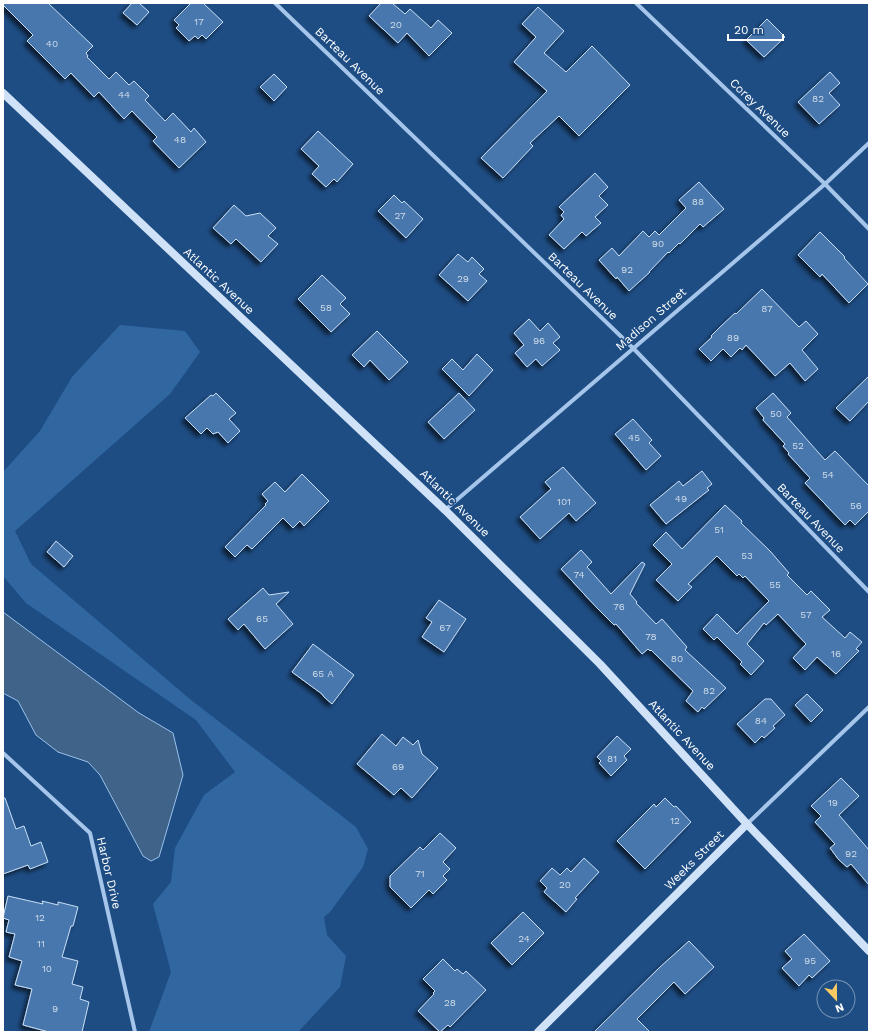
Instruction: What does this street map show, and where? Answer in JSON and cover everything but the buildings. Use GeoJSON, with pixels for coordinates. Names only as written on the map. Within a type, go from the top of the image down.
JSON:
{"type":"FeatureCollection","features":[{"type":"Feature","properties":{"kind":"main road","name":"Atlantic Avenue"},"geometry":{"type":"LineString","coordinates":[[3,93],[445,510],[600,664],[747,824],[869,951]]}},
{"type":"Feature","properties":{"kind":"main road","name":"Weeks Street"},"geometry":{"type":"LineString","coordinates":[[538,1032],[747,824]]}},
{"type":"Feature","properties":{"kind":"street","name":"Barteau Avenue"},"geometry":{"type":"LineString","coordinates":[[275,3],[633,348],[869,592]]}},
{"type":"Feature","properties":{"kind":"street","name":"Corey Avenue"},"geometry":{"type":"LineString","coordinates":[[636,3],[825,184],[869,230]]}},
{"type":"Feature","properties":{"kind":"street","name":"Madison Street"},"geometry":{"type":"LineString","coordinates":[[445,510],[825,184],[869,143]]}},
{"type":"Feature","properties":{"kind":"street","name":"Weeks Street"},"geometry":{"type":"LineString","coordinates":[[747,824],[869,707]]}},
{"type":"Feature","properties":{"kind":"street","name":"Harbor Drive"},"geometry":{"type":"LineString","coordinates":[[3,753],[90,833],[135,1032]]}},
{"type":"Feature","properties":{"kind":"shaded area"},"geometry":{"type":"Polygon","coordinates":[[[120,325],[185,331],[200,352],[170,394],[15,531],[31,564],[191,700],[356,827],[368,849],[363,867],[330,912],[324,917],[327,935],[346,956],[340,987],[298,1032],[149,1032],[171,972],[153,904],[171,882],[175,848],[204,795],[235,772],[196,720],[26,603],[3,576],[3,472],[40,431],[72,377],[120,325]]]}},
{"type":"Feature","properties":{"kind":"shaded area"},"geometry":{"type":"Polygon","coordinates":[[[3,612],[139,713],[173,733],[183,775],[159,857],[151,861],[143,856],[100,775],[88,762],[58,752],[36,735],[18,701],[3,693],[3,612]]]}}]}
